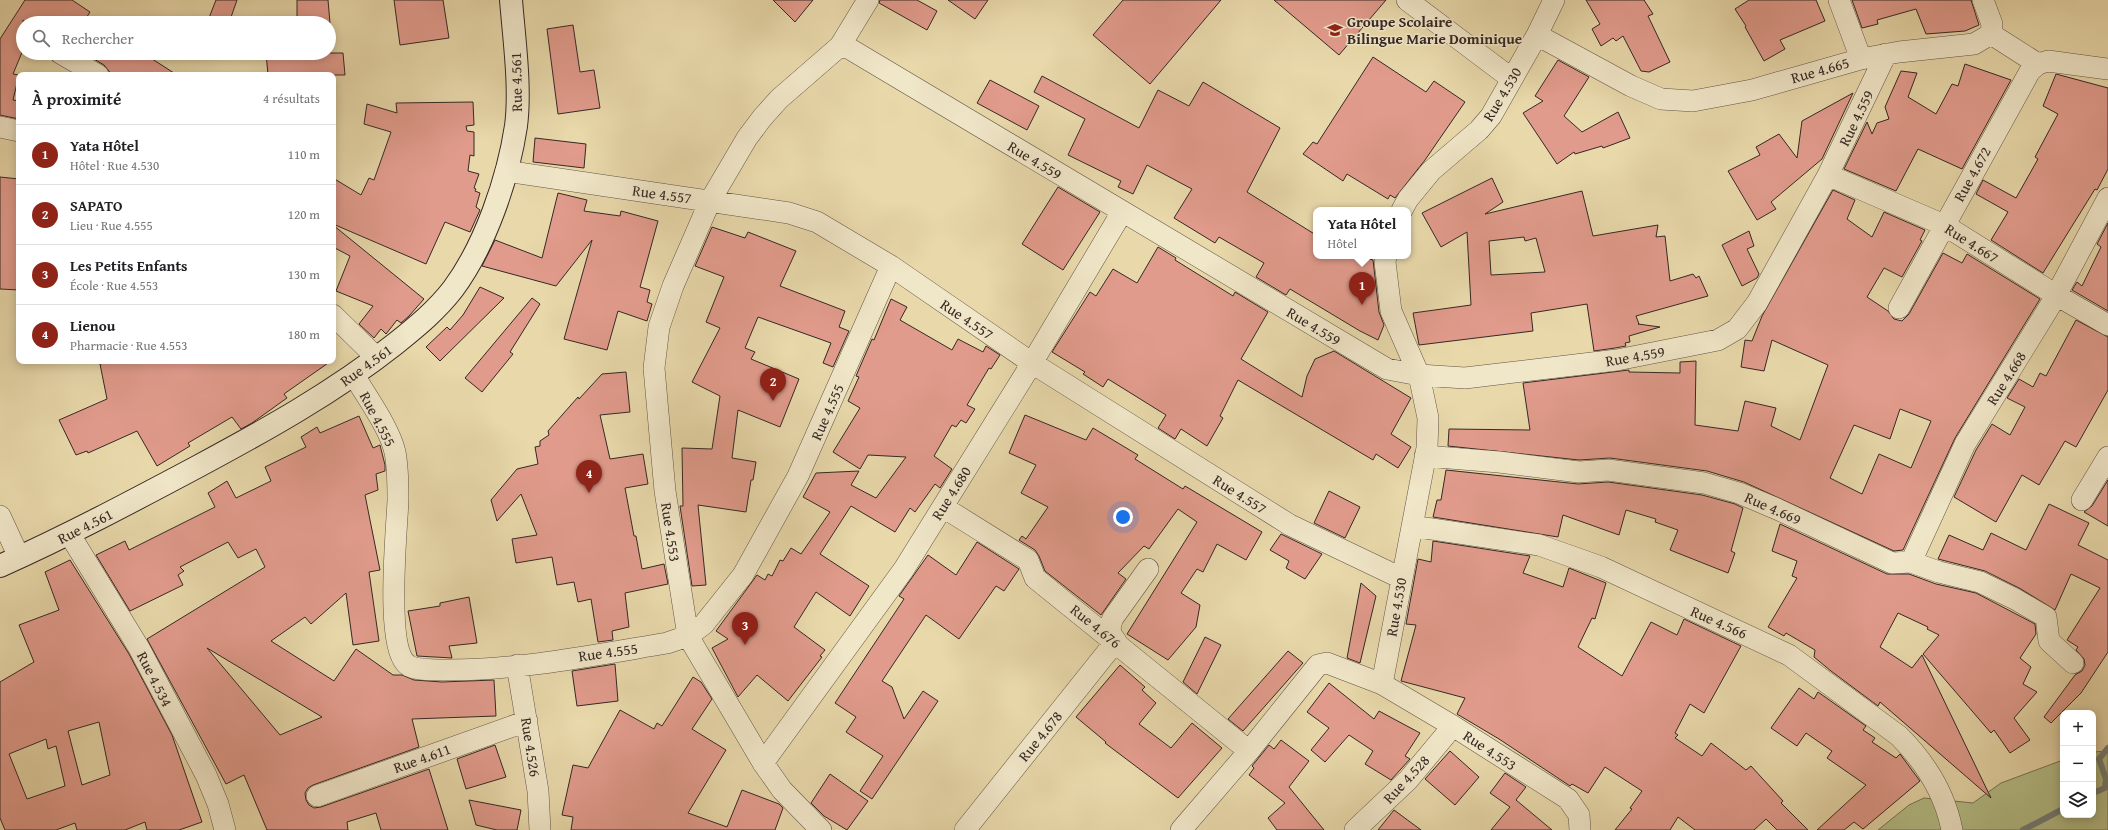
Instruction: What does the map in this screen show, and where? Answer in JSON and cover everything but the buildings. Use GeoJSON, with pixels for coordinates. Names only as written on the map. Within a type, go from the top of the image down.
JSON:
{"type":"FeatureCollection","features":[{"type":"Feature","properties":{"kind":"main road","name":"Rue 4.561"},"geometry":{"type":"LineString","coordinates":[[10,562],[70,535],[247,440],[354,375],[432,314],[453,289],[471,260],[496,204],[506,172],[516,124],[516,60],[511,0]]}},
{"type":"Feature","properties":{"kind":"street"},"geometry":{"type":"LineString","coordinates":[[710,201],[747,138],[762,118],[779,100],[840,46],[868,0]]}},
{"type":"Feature","properties":{"kind":"street"},"geometry":{"type":"LineString","coordinates":[[1407,0],[1512,79]]}},
{"type":"Feature","properties":{"kind":"street","name":"Rue 4.530"},"geometry":{"type":"LineString","coordinates":[[1404,207],[1408,199],[1431,171],[1479,130],[1491,116],[1537,35],[1554,0]]}},
{"type":"Feature","properties":{"kind":"street"},"geometry":{"type":"LineString","coordinates":[[1839,0],[1861,59]]}},
{"type":"Feature","properties":{"kind":"street"},"geometry":{"type":"LineString","coordinates":[[1984,0],[1992,24],[1992,34],[2038,64],[2048,62],[2108,69]]}},
{"type":"Feature","properties":{"kind":"street","name":"Rue 4.665"},"geometry":{"type":"LineString","coordinates":[[1537,35],[1631,86],[1661,99],[1694,101],[1752,90],[1861,59],[1886,54],[1974,44],[1992,34]]}},
{"type":"Feature","properties":{"kind":"street","name":"Rue 4.559"},"geometry":{"type":"LineString","coordinates":[[840,46],[850,49],[1387,369],[1419,375],[1465,378],[1617,360],[1718,340],[1737,329],[1757,303],[1828,175],[1886,54]]}},
{"type":"Feature","properties":{"kind":"street"},"geometry":{"type":"LineString","coordinates":[[72,60],[93,72]]}},
{"type":"Feature","properties":{"kind":"street","name":"Rue 4.672"},"geometry":{"type":"LineString","coordinates":[[1898,308],[2030,71],[2038,64]]}},
{"type":"Feature","properties":{"kind":"street"},"geometry":{"type":"LineString","coordinates":[[0,127],[16,130]]}},
{"type":"Feature","properties":{"kind":"street","name":"Rue 4.557"},"geometry":{"type":"LineString","coordinates":[[506,172],[789,213],[817,222],[891,266],[1032,363],[1290,525],[1395,576]]}},
{"type":"Feature","properties":{"kind":"street","name":"Rue 4.667"},"geometry":{"type":"LineString","coordinates":[[1828,175],[1944,225],[2056,295],[2108,325]]}},
{"type":"Feature","properties":{"kind":"street","name":"Rue 4.668"},"geometry":{"type":"LineString","coordinates":[[1911,562],[1965,444],[2056,295],[2108,198]]}},
{"type":"Feature","properties":{"kind":"street","name":"Rue 4.553"},"geometry":{"type":"LineString","coordinates":[[710,201],[673,286],[660,327],[654,368],[665,491],[688,636],[763,763],[782,790],[821,830]]}},
{"type":"Feature","properties":{"kind":"street","name":"Rue 4.680"},"geometry":{"type":"LineString","coordinates":[[763,763],[904,569],[1032,363],[1122,212]]}},
{"type":"Feature","properties":{"kind":"street","name":"Rue 4.530"},"geometry":{"type":"LineString","coordinates":[[1382,684],[1395,576],[1412,526],[1425,456],[1428,418],[1419,375],[1391,311],[1386,259]]}},
{"type":"Feature","properties":{"kind":"street","name":"Rue 4.555"},"geometry":{"type":"LineString","coordinates":[[354,375],[390,437],[395,452],[398,499],[393,581],[397,646],[402,658],[408,665],[420,669],[456,670],[517,665],[646,646],[688,636],[704,624],[743,575],[794,483],[891,266]]}},
{"type":"Feature","properties":{"kind":"street"},"geometry":{"type":"LineString","coordinates":[[336,318],[377,358]]}},
{"type":"Feature","properties":{"kind":"street","name":"Rue 4.669"},"geometry":{"type":"LineString","coordinates":[[1425,456],[1499,462],[1578,472],[1608,470],[1704,483],[1739,493],[1777,509],[1892,563],[1911,562],[1939,572],[1980,582],[2015,599],[2046,617],[2049,641],[2073,663]]}},
{"type":"Feature","properties":{"kind":"street"},"geometry":{"type":"LineString","coordinates":[[2082,500],[2108,457]]}},
{"type":"Feature","properties":{"kind":"street","name":"Rue 4.676"},"geometry":{"type":"LineString","coordinates":[[943,507],[1028,560],[1035,578],[1116,641],[1249,751]]}},
{"type":"Feature","properties":{"kind":"street"},"geometry":{"type":"LineString","coordinates":[[0,516],[10,562]]}},
{"type":"Feature","properties":{"kind":"street","name":"Rue 4.566"},"geometry":{"type":"LineString","coordinates":[[1412,526],[1539,545],[1564,552],[1602,567],[1789,656],[1899,736],[1915,751],[1942,795],[1952,830]]}},
{"type":"Feature","properties":{"kind":"street","name":"Rue 4.534"},"geometry":{"type":"LineString","coordinates":[[70,535],[139,648],[206,775],[218,804],[225,830]]}},
{"type":"Feature","properties":{"kind":"street"},"geometry":{"type":"LineString","coordinates":[[1116,641],[1111,635],[1110,627],[1113,618],[1148,569]]}},
{"type":"Feature","properties":{"kind":"street","name":"Rue 4.678"},"geometry":{"type":"LineString","coordinates":[[965,830],[1116,641]]}},
{"type":"Feature","properties":{"kind":"street"},"geometry":{"type":"LineString","coordinates":[[1181,830],[1322,663],[1327,663],[1382,684]]}},
{"type":"Feature","properties":{"kind":"street","name":"Rue 4.526"},"geometry":{"type":"LineString","coordinates":[[517,665],[538,791],[540,830]]}},
{"type":"Feature","properties":{"kind":"street","name":"Rue 4.553"},"geometry":{"type":"LineString","coordinates":[[1382,684],[1453,726],[1568,799],[1579,815],[1580,830]]}},
{"type":"Feature","properties":{"kind":"street","name":"Rue 4.611"},"geometry":{"type":"LineString","coordinates":[[317,796],[527,721]]}},
{"type":"Feature","properties":{"kind":"street","name":"Rue 4.528"},"geometry":{"type":"LineString","coordinates":[[1355,830],[1408,780],[1453,726]]}},
{"type":"Feature","properties":{"kind":"green space"},"geometry":{"type":"Polygon","coordinates":[[[2108,751],[2108,830],[1878,830],[1909,805],[1924,798],[1973,803],[2001,783],[2060,761],[2060,818],[2096,818],[2096,752],[2108,751]]]}},
{"type":"Feature","properties":{"kind":"waterway"},"geometry":{"type":"LineString","coordinates":[[2096,792],[2105,788],[2106,779],[2099,759],[2108,748]]}},
{"type":"Feature","properties":{"kind":"waterway"},"geometry":{"type":"LineString","coordinates":[[2023,830],[2060,811]]}},
{"type":"Feature","properties":{"kind":"place","name":"Groupe Scolaire Bilingue Marie Dominique"},"geometry":{"type":"Point","coordinates":[1335,30]}},
{"type":"Feature","properties":{"kind":"place","name":"Yata Hôtel"},"geometry":{"type":"Point","coordinates":[1362,305]}},
{"type":"Feature","properties":{"kind":"place","name":"SAPATO"},"geometry":{"type":"Point","coordinates":[773,401]}},
{"type":"Feature","properties":{"kind":"place","name":"Lienou"},"geometry":{"type":"Point","coordinates":[589,493]}},
{"type":"Feature","properties":{"kind":"place","name":"Les Petits Enfants"},"geometry":{"type":"Point","coordinates":[745,645]}}]}
